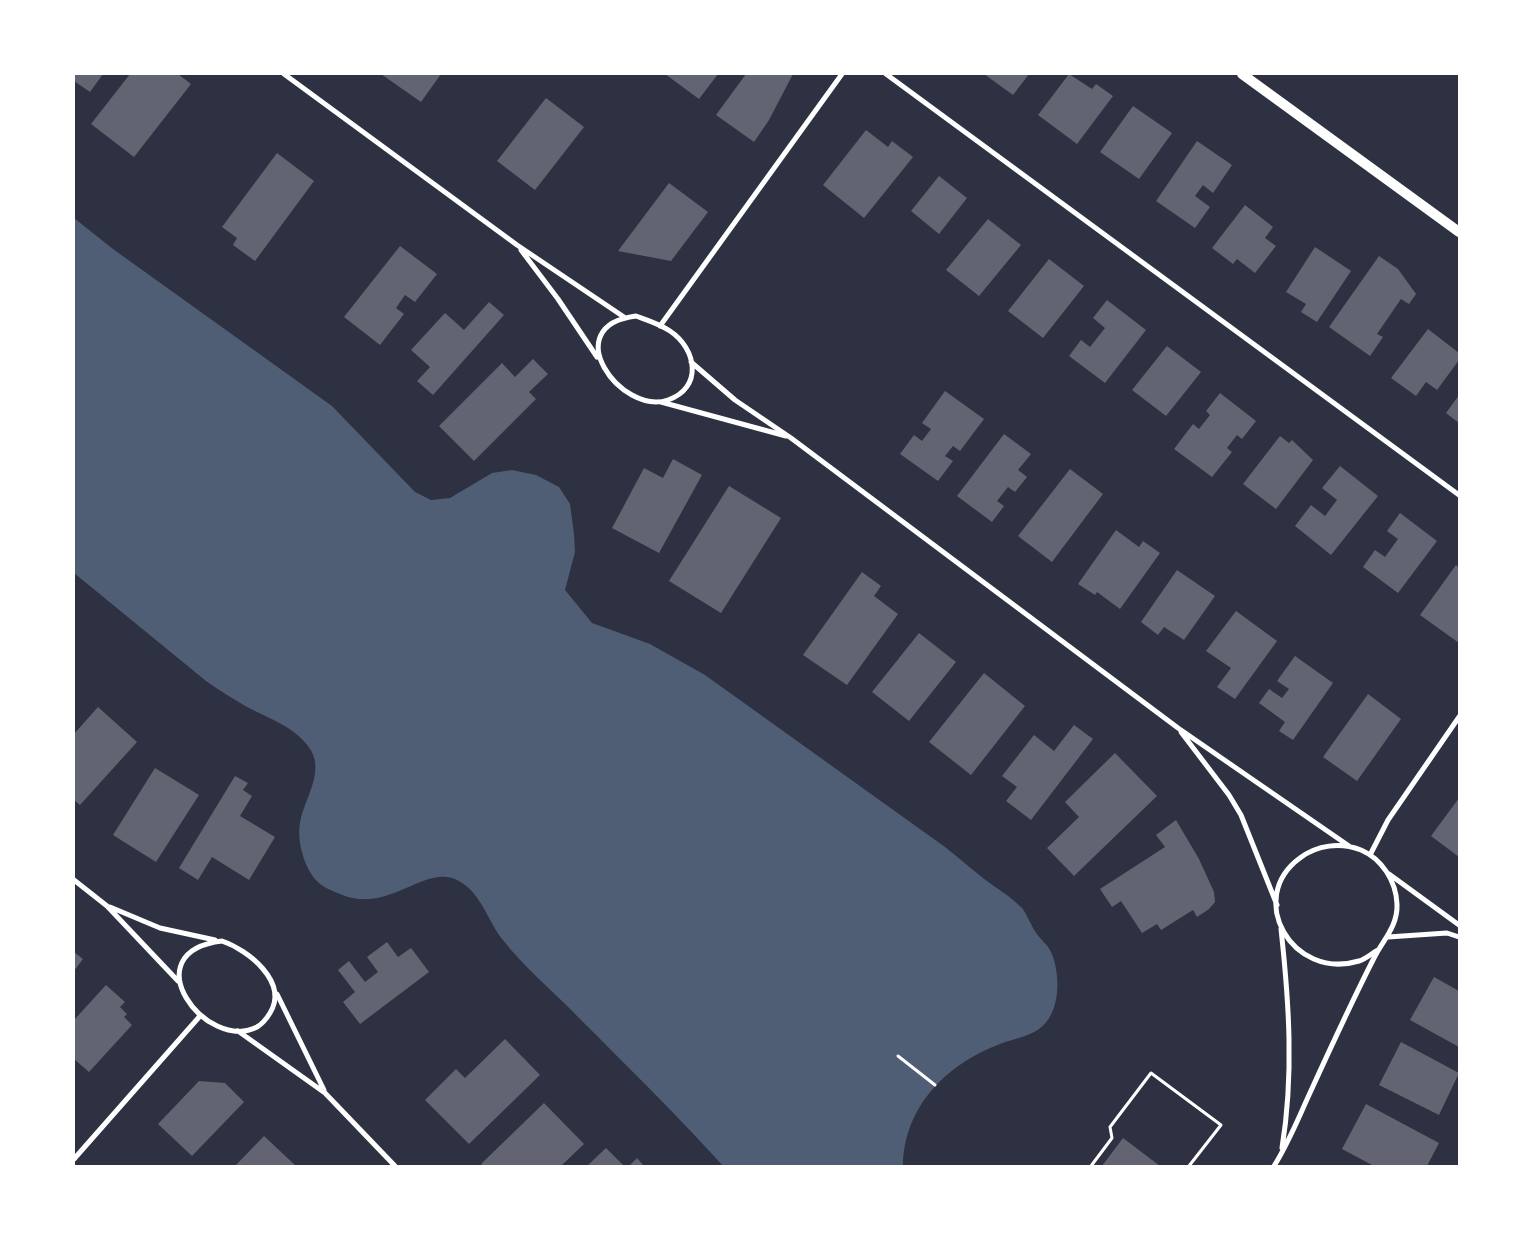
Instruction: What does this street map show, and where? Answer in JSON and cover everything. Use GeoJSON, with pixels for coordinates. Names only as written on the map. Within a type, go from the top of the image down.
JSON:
{"type":"FeatureCollection","features":[{"type":"Feature","properties":{"kind":"main road"},"geometry":{"type":"LineString","coordinates":[[1242,74],[1459,232]]}},
{"type":"Feature","properties":{"kind":"street"},"geometry":{"type":"LineString","coordinates":[[284,74],[518,246],[624,318]]}},
{"type":"Feature","properties":{"kind":"street"},"geometry":{"type":"LineString","coordinates":[[660,326],[842,74]]}},
{"type":"Feature","properties":{"kind":"street"},"geometry":{"type":"LineString","coordinates":[[886,74],[1459,495]]}},
{"type":"Feature","properties":{"kind":"street"},"geometry":{"type":"LineString","coordinates":[[518,246],[558,299],[605,370],[625,390],[645,400],[658,401],[791,438]]}},
{"type":"Feature","properties":{"kind":"street"},"geometry":{"type":"LineString","coordinates":[[605,370],[598,354],[598,338],[607,327],[624,318],[636,316],[671,332],[682,342],[693,371],[688,388],[680,396],[658,401]]}},
{"type":"Feature","properties":{"kind":"street"},"geometry":{"type":"LineString","coordinates":[[691,362],[735,400],[791,438],[1178,728],[1349,846],[1370,855],[1387,872],[1459,925]]}},
{"type":"Feature","properties":{"kind":"street"},"geometry":{"type":"LineString","coordinates":[[1370,855],[1388,820],[1459,717]]}},
{"type":"Feature","properties":{"kind":"street"},"geometry":{"type":"LineString","coordinates":[[1178,728],[1229,795],[1240,815],[1277,905],[1286,980],[1290,1075],[1288,1112],[1281,1155]]}},
{"type":"Feature","properties":{"kind":"street"},"geometry":{"type":"LineString","coordinates":[[1277,905],[1279,888],[1287,872],[1299,859],[1314,850],[1331,845],[1349,846]]}},
{"type":"Feature","properties":{"kind":"street"},"geometry":{"type":"LineString","coordinates":[[1274,1166],[1281,1155],[1378,950],[1388,937],[1395,921],[1397,904],[1394,887],[1387,872]]}},
{"type":"Feature","properties":{"kind":"street"},"geometry":{"type":"LineString","coordinates":[[74,880],[107,906],[178,981],[184,996],[200,1016],[218,1026],[238,1031],[325,1093],[395,1166]]}},
{"type":"Feature","properties":{"kind":"street"},"geometry":{"type":"LineString","coordinates":[[107,906],[160,928],[222,941],[236,946],[249,955],[265,971],[325,1093]]}},
{"type":"Feature","properties":{"kind":"street"},"geometry":{"type":"LineString","coordinates":[[1281,926],[1290,944],[1305,956],[1323,963],[1342,965],[1361,960],[1378,950]]}},
{"type":"Feature","properties":{"kind":"street"},"geometry":{"type":"LineString","coordinates":[[1388,937],[1447,933],[1459,937]]}},
{"type":"Feature","properties":{"kind":"street"},"geometry":{"type":"LineString","coordinates":[[178,981],[180,966],[186,955],[195,948],[222,941]]}},
{"type":"Feature","properties":{"kind":"street"},"geometry":{"type":"LineString","coordinates":[[238,1031],[257,1027],[267,1018],[275,1005],[275,992]]}},
{"type":"Feature","properties":{"kind":"street"},"geometry":{"type":"LineString","coordinates":[[74,1159],[200,1016]]}},
{"type":"Feature","properties":{"kind":"path"},"geometry":{"type":"LineString","coordinates":[[898,1056],[935,1085]]}},
{"type":"Feature","properties":{"kind":"path"},"geometry":{"type":"LineString","coordinates":[[1091,1166],[1112,1138],[1110,1127],[1151,1072],[1221,1125],[1189,1166]]}},
{"type":"Feature","properties":{"kind":"water"},"geometry":{"type":"Polygon","coordinates":[[[74,218],[113,249],[332,406],[415,492],[431,500],[450,498],[492,473],[512,470],[536,475],[559,487],[570,504],[574,534],[575,552],[565,590],[592,623],[650,644],[705,675],[945,847],[1022,908],[1037,934],[1050,949],[1054,961],[1057,993],[1052,1014],[1046,1022],[1030,1034],[1000,1044],[963,1063],[932,1090],[920,1106],[911,1124],[905,1144],[903,1166],[723,1166],[652,1091],[520,960],[502,939],[479,900],[467,886],[446,877],[433,878],[390,895],[374,899],[358,899],[324,887],[314,878],[305,861],[299,837],[302,813],[315,774],[313,755],[308,746],[288,728],[247,707],[206,681],[74,573],[74,218]]]}},
{"type":"Feature","properties":{"kind":"building"},"geometry":{"type":"Polygon","coordinates":[[[74,74],[103,74],[90,92],[74,81],[74,74]]]}},
{"type":"Feature","properties":{"kind":"building"},"geometry":{"type":"Polygon","coordinates":[[[130,74],[178,74],[191,84],[134,157],[91,124],[130,74]]]}},
{"type":"Feature","properties":{"kind":"building"},"geometry":{"type":"Polygon","coordinates":[[[381,74],[441,74],[421,102],[381,74]]]}},
{"type":"Feature","properties":{"kind":"building"},"geometry":{"type":"Polygon","coordinates":[[[665,74],[718,74],[699,99],[665,74]]]}},
{"type":"Feature","properties":{"kind":"building"},"geometry":{"type":"Polygon","coordinates":[[[746,74],[793,74],[769,120],[754,142],[716,115],[746,74]]]}},
{"type":"Feature","properties":{"kind":"building"},"geometry":{"type":"Polygon","coordinates":[[[984,74],[1029,74],[1013,95],[984,74]]]}},
{"type":"Feature","properties":{"kind":"building"},"geometry":{"type":"Polygon","coordinates":[[[1069,74],[1092,89],[1096,84],[1113,96],[1077,144],[1038,115],[1069,74]]]}},
{"type":"Feature","properties":{"kind":"building"},"geometry":{"type":"Polygon","coordinates":[[[546,98],[584,127],[535,190],[497,161],[546,98]]]}},
{"type":"Feature","properties":{"kind":"building"},"geometry":{"type":"Polygon","coordinates":[[[1133,106],[1172,133],[1139,179],[1100,152],[1133,106]]]}},
{"type":"Feature","properties":{"kind":"building"},"geometry":{"type":"Polygon","coordinates":[[[866,130],[888,147],[892,141],[913,157],[864,218],[823,185],[866,130]]]}},
{"type":"Feature","properties":{"kind":"building"},"geometry":{"type":"Polygon","coordinates":[[[1197,141],[1232,165],[1213,193],[1203,185],[1195,196],[1210,207],[1195,228],[1156,201],[1197,141]]]}},
{"type":"Feature","properties":{"kind":"building"},"geometry":{"type":"Polygon","coordinates":[[[277,153],[314,181],[255,261],[233,245],[237,238],[222,227],[277,153]]]}},
{"type":"Feature","properties":{"kind":"building"},"geometry":{"type":"Polygon","coordinates":[[[939,176],[967,198],[939,234],[911,211],[939,176]]]}},
{"type":"Feature","properties":{"kind":"building"},"geometry":{"type":"Polygon","coordinates":[[[669,183],[708,212],[671,261],[618,251],[669,183]]]}},
{"type":"Feature","properties":{"kind":"building"},"geometry":{"type":"Polygon","coordinates":[[[1245,205],[1273,227],[1265,238],[1276,246],[1255,273],[1237,259],[1233,264],[1212,248],[1245,205]]]}},
{"type":"Feature","properties":{"kind":"building"},"geometry":{"type":"Polygon","coordinates":[[[988,219],[1021,245],[979,296],[946,270],[988,219]]]}},
{"type":"Feature","properties":{"kind":"building"},"geometry":{"type":"Polygon","coordinates":[[[400,246],[437,274],[415,302],[405,295],[396,308],[404,314],[380,345],[344,317],[400,246]]]}},
{"type":"Feature","properties":{"kind":"building"},"geometry":{"type":"Polygon","coordinates":[[[1315,247],[1351,271],[1317,322],[1301,312],[1306,304],[1286,292],[1315,247]]]}},
{"type":"Feature","properties":{"kind":"building"},"geometry":{"type":"Polygon","coordinates":[[[1379,256],[1398,269],[1416,294],[1409,304],[1401,299],[1377,334],[1383,337],[1370,356],[1329,327],[1379,256]]]}},
{"type":"Feature","properties":{"kind":"building"},"geometry":{"type":"Polygon","coordinates":[[[1049,259],[1084,286],[1043,338],[1008,311],[1049,259]]]}},
{"type":"Feature","properties":{"kind":"building"},"geometry":{"type":"Polygon","coordinates":[[[1107,300],[1146,330],[1105,383],[1069,356],[1081,340],[1090,347],[1105,328],[1093,318],[1107,300]]]}},
{"type":"Feature","properties":{"kind":"building"},"geometry":{"type":"Polygon","coordinates":[[[489,302],[504,315],[433,395],[417,381],[430,367],[411,350],[445,313],[464,330],[489,302]]]}},
{"type":"Feature","properties":{"kind":"building"},"geometry":{"type":"Polygon","coordinates":[[[1428,329],[1459,353],[1459,360],[1437,390],[1426,382],[1416,396],[1391,378],[1428,329]]]}},
{"type":"Feature","properties":{"kind":"building"},"geometry":{"type":"Polygon","coordinates":[[[1167,346],[1201,372],[1166,416],[1132,390],[1167,346]]]}},
{"type":"Feature","properties":{"kind":"building"},"geometry":{"type":"Polygon","coordinates":[[[533,359],[548,374],[529,392],[536,399],[474,461],[439,426],[502,363],[515,377],[533,359]]]}},
{"type":"Feature","properties":{"kind":"building"},"geometry":{"type":"Polygon","coordinates":[[[945,391],[984,419],[960,451],[953,446],[945,456],[953,461],[938,481],[900,454],[914,435],[922,441],[931,429],[922,423],[945,391]]]}},
{"type":"Feature","properties":{"kind":"building"},"geometry":{"type":"Polygon","coordinates":[[[1220,393],[1256,421],[1242,439],[1237,435],[1227,448],[1232,452],[1212,477],[1174,449],[1193,424],[1199,429],[1210,415],[1206,411],[1220,393]]]}},
{"type":"Feature","properties":{"kind":"building"},"geometry":{"type":"Polygon","coordinates":[[[1459,395],[1459,423],[1446,413],[1459,395]]]}},
{"type":"Feature","properties":{"kind":"building"},"geometry":{"type":"Polygon","coordinates":[[[1004,434],[1031,454],[1018,470],[1027,477],[1015,492],[1008,487],[997,501],[1004,506],[992,522],[957,496],[1004,434]]]}},
{"type":"Feature","properties":{"kind":"building"},"geometry":{"type":"Polygon","coordinates":[[[1280,436],[1289,443],[1292,440],[1313,460],[1276,509],[1243,484],[1280,436]]]}},
{"type":"Feature","properties":{"kind":"building"},"geometry":{"type":"Polygon","coordinates":[[[673,459],[702,475],[659,553],[612,528],[644,468],[663,478],[673,459]]]}},
{"type":"Feature","properties":{"kind":"building"},"geometry":{"type":"Polygon","coordinates":[[[1340,466],[1378,496],[1331,555],[1295,526],[1311,505],[1325,516],[1337,500],[1322,488],[1340,466]]]}},
{"type":"Feature","properties":{"kind":"building"},"geometry":{"type":"Polygon","coordinates":[[[1070,469],[1103,494],[1052,562],[1018,536],[1070,469]]]}},
{"type":"Feature","properties":{"kind":"building"},"geometry":{"type":"Polygon","coordinates":[[[729,486],[781,518],[721,613],[669,581],[729,486]]]}},
{"type":"Feature","properties":{"kind":"building"},"geometry":{"type":"Polygon","coordinates":[[[1400,513],[1437,541],[1398,593],[1363,567],[1375,550],[1385,557],[1398,539],[1387,531],[1400,513]]]}},
{"type":"Feature","properties":{"kind":"building"},"geometry":{"type":"Polygon","coordinates":[[[1116,530],[1139,547],[1143,541],[1160,553],[1120,609],[1097,592],[1095,595],[1078,584],[1116,530]]]}},
{"type":"Feature","properties":{"kind":"building"},"geometry":{"type":"Polygon","coordinates":[[[1456,565],[1459,568],[1459,643],[1420,615],[1456,565]]]}},
{"type":"Feature","properties":{"kind":"building"},"geometry":{"type":"Polygon","coordinates":[[[1177,570],[1215,596],[1184,640],[1164,627],[1158,635],[1141,622],[1177,570]]]}},
{"type":"Feature","properties":{"kind":"building"},"geometry":{"type":"Polygon","coordinates":[[[862,572],[881,586],[874,596],[898,614],[847,685],[803,655],[862,572]]]}},
{"type":"Feature","properties":{"kind":"building"},"geometry":{"type":"Polygon","coordinates":[[[1236,611],[1277,641],[1235,699],[1217,687],[1231,668],[1206,651],[1236,611]]]}},
{"type":"Feature","properties":{"kind":"building"},"geometry":{"type":"Polygon","coordinates":[[[919,633],[956,662],[909,721],[872,692],[919,633]]]}},
{"type":"Feature","properties":{"kind":"building"},"geometry":{"type":"Polygon","coordinates":[[[1295,656],[1333,683],[1293,740],[1279,731],[1285,722],[1259,703],[1269,689],[1282,698],[1289,689],[1277,681],[1295,656]]]}},
{"type":"Feature","properties":{"kind":"building"},"geometry":{"type":"Polygon","coordinates":[[[984,673],[1025,706],[971,775],[929,742],[984,673]]]}},
{"type":"Feature","properties":{"kind":"building"},"geometry":{"type":"Polygon","coordinates":[[[1368,694],[1401,719],[1357,781],[1323,757],[1368,694]]]}},
{"type":"Feature","properties":{"kind":"building"},"geometry":{"type":"Polygon","coordinates":[[[98,707],[137,742],[80,805],[74,800],[74,734],[98,707]]]}},
{"type":"Feature","properties":{"kind":"building"},"geometry":{"type":"Polygon","coordinates":[[[1074,725],[1093,739],[1031,820],[1006,801],[1017,787],[1002,776],[1034,735],[1054,751],[1074,725]]]}},
{"type":"Feature","properties":{"kind":"building"},"geometry":{"type":"Polygon","coordinates":[[[1115,753],[1157,796],[1074,876],[1047,848],[1079,817],[1065,802],[1115,753]]]}},
{"type":"Feature","properties":{"kind":"building"},"geometry":{"type":"Polygon","coordinates":[[[155,768],[199,795],[156,862],[113,835],[155,768]]]}},
{"type":"Feature","properties":{"kind":"building"},"geometry":{"type":"Polygon","coordinates":[[[235,776],[248,783],[243,790],[252,796],[240,816],[275,837],[249,880],[212,857],[198,880],[179,868],[235,776]]]}},
{"type":"Feature","properties":{"kind":"building"},"geometry":{"type":"Polygon","coordinates":[[[1459,798],[1459,857],[1431,836],[1459,798]]]}},
{"type":"Feature","properties":{"kind":"building"},"geometry":{"type":"Polygon","coordinates":[[[1176,820],[1199,859],[1214,892],[1215,902],[1209,909],[1197,917],[1193,910],[1161,930],[1157,924],[1142,933],[1121,901],[1112,907],[1100,889],[1165,847],[1156,835],[1176,820]]]}},
{"type":"Feature","properties":{"kind":"building"},"geometry":{"type":"Polygon","coordinates":[[[387,942],[398,957],[411,948],[429,972],[360,1024],[343,1002],[355,992],[338,970],[349,961],[365,982],[378,972],[367,957],[387,942]]]}},
{"type":"Feature","properties":{"kind":"building"},"geometry":{"type":"Polygon","coordinates":[[[74,952],[83,959],[74,971],[74,952]]]}},
{"type":"Feature","properties":{"kind":"building"},"geometry":{"type":"Polygon","coordinates":[[[1434,977],[1459,991],[1459,1047],[1410,1020],[1434,977]]]}},
{"type":"Feature","properties":{"kind":"building"},"geometry":{"type":"Polygon","coordinates":[[[106,985],[125,1002],[120,1007],[127,1014],[124,1017],[132,1025],[89,1072],[74,1059],[74,1020],[106,985]]]}},
{"type":"Feature","properties":{"kind":"building"},"geometry":{"type":"Polygon","coordinates":[[[505,1039],[540,1075],[469,1144],[425,1100],[456,1069],[465,1078],[505,1039]]]}},
{"type":"Feature","properties":{"kind":"building"},"geometry":{"type":"Polygon","coordinates":[[[1401,1042],[1459,1073],[1439,1115],[1379,1085],[1401,1042]]]}},
{"type":"Feature","properties":{"kind":"building"},"geometry":{"type":"Polygon","coordinates":[[[199,1081],[225,1083],[244,1102],[192,1156],[158,1124],[199,1081]]]}},
{"type":"Feature","properties":{"kind":"building"},"geometry":{"type":"Polygon","coordinates":[[[544,1103],[584,1144],[561,1166],[483,1166],[481,1164],[544,1103]]]}},
{"type":"Feature","properties":{"kind":"building"},"geometry":{"type":"Polygon","coordinates":[[[1366,1104],[1439,1143],[1427,1166],[1374,1166],[1342,1149],[1366,1104]]]}},
{"type":"Feature","properties":{"kind":"building"},"geometry":{"type":"Polygon","coordinates":[[[264,1136],[296,1166],[235,1166],[264,1136]]]}},
{"type":"Feature","properties":{"kind":"building"},"geometry":{"type":"Polygon","coordinates":[[[1123,1138],[1160,1166],[1102,1166],[1123,1138]]]}},
{"type":"Feature","properties":{"kind":"building"},"geometry":{"type":"Polygon","coordinates":[[[606,1148],[624,1166],[587,1166],[606,1148]]]}},
{"type":"Feature","properties":{"kind":"building"},"geometry":{"type":"Polygon","coordinates":[[[637,1158],[644,1166],[629,1166],[637,1158]]]}}]}
